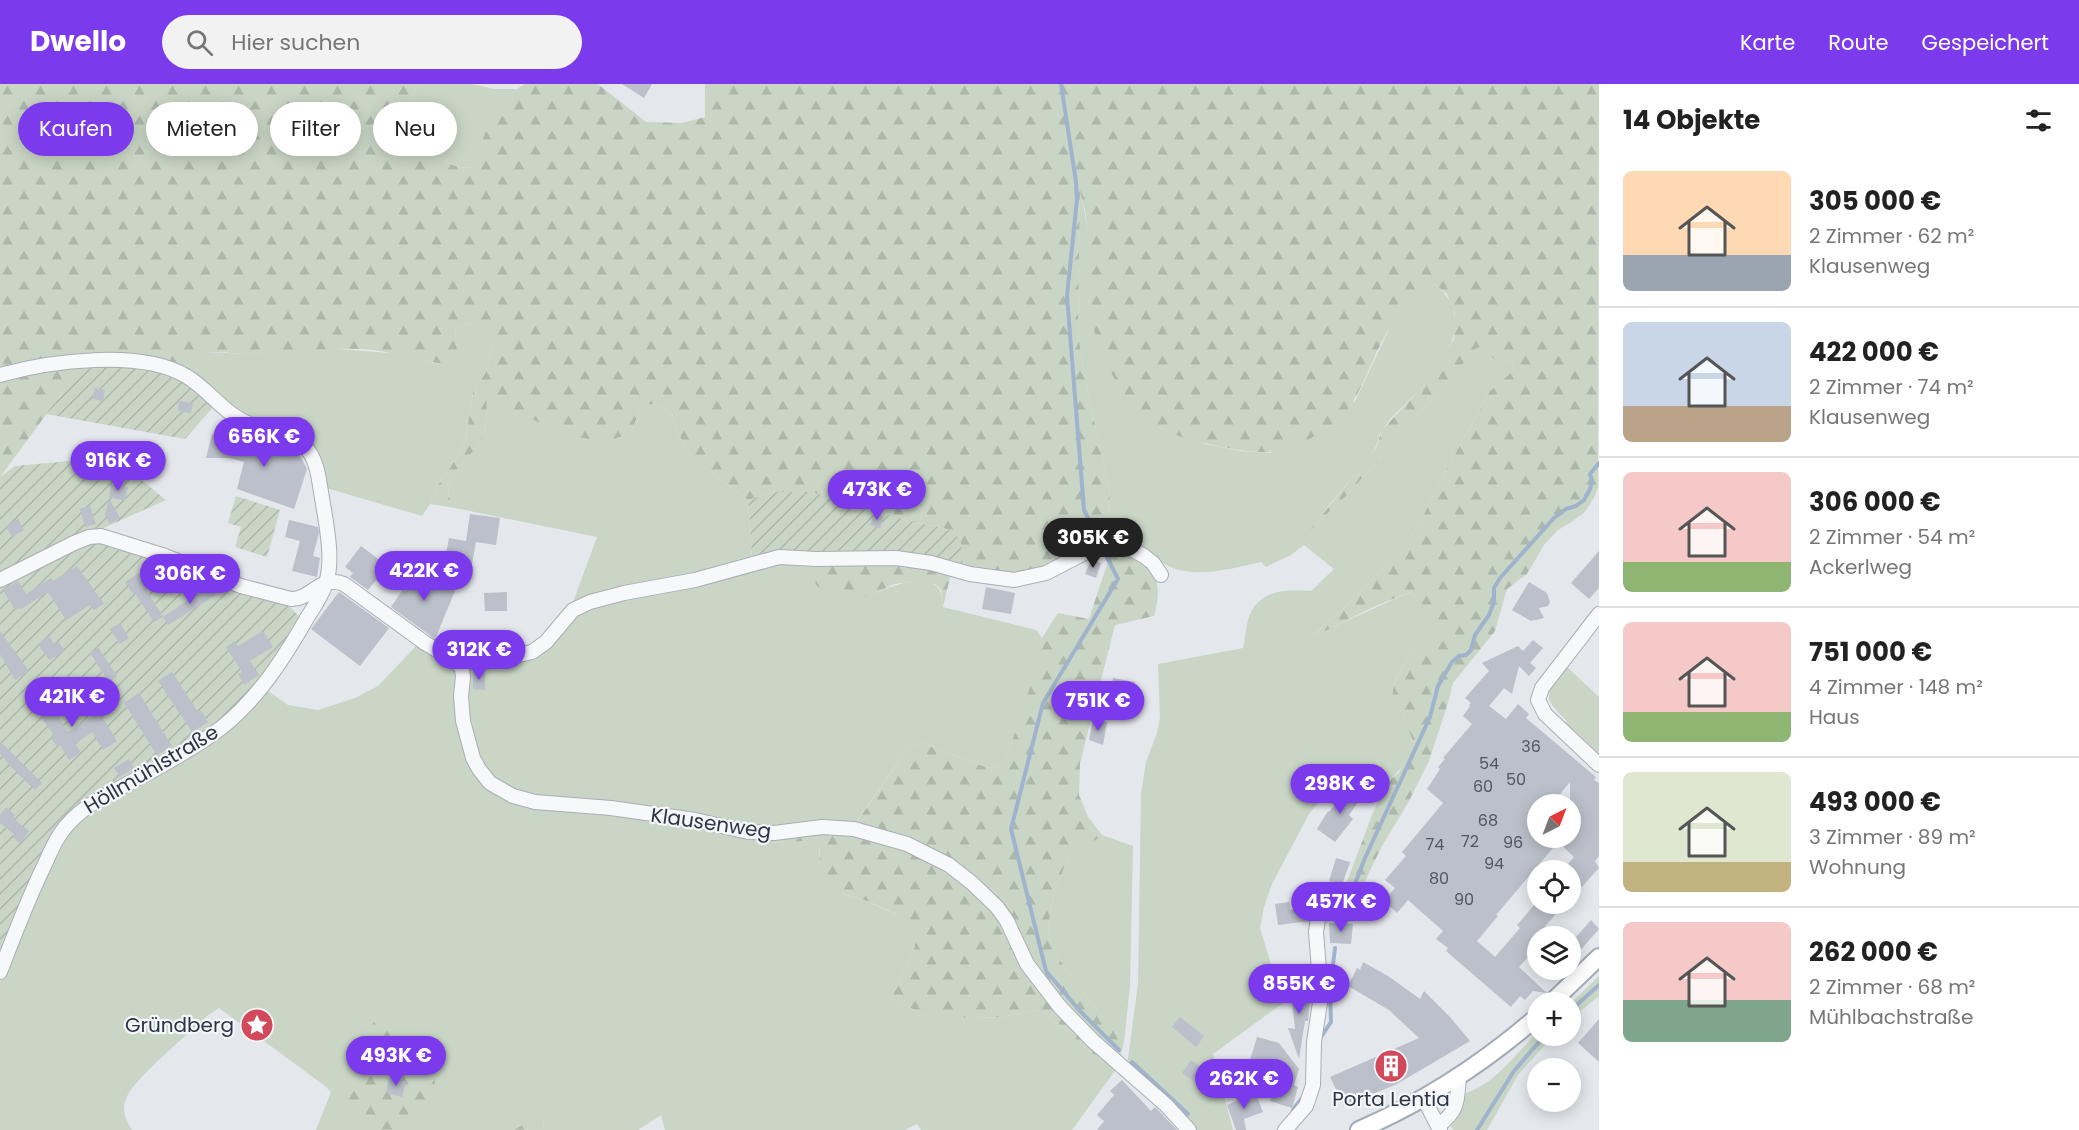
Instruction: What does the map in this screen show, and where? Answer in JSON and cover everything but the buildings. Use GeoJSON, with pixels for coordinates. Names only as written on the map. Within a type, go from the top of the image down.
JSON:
{"type":"FeatureCollection","features":[{"type":"Feature","properties":{"kind":"main road"},"geometry":{"type":"LineString","coordinates":[[1562,992],[1599,957]]}},
{"type":"Feature","properties":{"kind":"main road"},"geometry":{"type":"LineString","coordinates":[[1359,1130],[1459,1076],[1527,1025]]}},
{"type":"Feature","properties":{"kind":"street","name":"Höllmühlstraße"},"geometry":{"type":"LineString","coordinates":[[0,375],[62,361],[108,360],[160,366],[188,376],[244,422],[299,442],[308,450],[314,460],[328,533],[326,583],[308,617],[271,675],[224,726],[179,756],[85,808],[66,825],[58,835],[35,885],[0,972]]}},
{"type":"Feature","properties":{"kind":"street"},"geometry":{"type":"LineString","coordinates":[[0,580],[74,543],[89,537],[101,536],[165,556],[241,586],[291,599],[299,598],[326,583],[338,582],[351,587],[425,643],[457,662],[498,660],[532,651],[546,642],[573,610],[590,602],[694,580],[779,557],[896,558],[931,563],[984,577],[1014,580],[1046,573],[1101,545],[1120,544],[1139,552],[1153,563],[1161,575]]}},
{"type":"Feature","properties":{"kind":"street"},"geometry":{"type":"LineString","coordinates":[[291,599],[308,617]]}},
{"type":"Feature","properties":{"kind":"street"},"geometry":{"type":"LineString","coordinates":[[1599,614],[1542,688],[1538,700],[1545,714],[1599,765]]}},
{"type":"Feature","properties":{"kind":"street","name":"Klausenweg"},"geometry":{"type":"LineString","coordinates":[[457,662],[462,669],[463,677],[461,696],[463,721],[473,758],[490,783],[513,796],[536,802],[611,808],[706,822],[748,832],[774,833],[822,827],[855,829],[907,844],[949,865],[997,907],[1007,921],[1027,964],[1060,1006],[1093,1041],[1166,1105],[1189,1130]]}},
{"type":"Feature","properties":{"kind":"street"},"geometry":{"type":"LineString","coordinates":[[1289,1126],[1310,1098],[1313,1084],[1314,1049],[1321,996],[1316,936],[1321,897]]}},
{"type":"Feature","properties":{"kind":"street"},"geometry":{"type":"LineString","coordinates":[[1423,1097],[1439,1128],[1451,1117],[1458,1098],[1459,1076]]}},
{"type":"Feature","properties":{"kind":"green space"},"geometry":{"type":"Polygon","coordinates":[[[0,84],[417,84],[413,102],[373,102],[373,156],[437,156],[460,167],[474,167],[491,120],[506,99],[525,84],[598,84],[646,122],[682,123],[705,117],[705,84],[1599,84],[1598,487],[1585,512],[1558,530],[1544,545],[1527,574],[1507,589],[1495,631],[1453,683],[1429,761],[1408,803],[1382,846],[1365,881],[1357,908],[1339,903],[1386,783],[1399,773],[1412,739],[1405,715],[1392,704],[1396,679],[1407,660],[1442,626],[1410,592],[1369,609],[1309,639],[1359,594],[1408,540],[1420,523],[1437,487],[1490,391],[1512,372],[1513,364],[1505,359],[1494,359],[1484,346],[1477,348],[1349,493],[1310,530],[1376,448],[1382,430],[1439,365],[1454,339],[1455,314],[1447,294],[1435,284],[1422,292],[1401,312],[1385,336],[1352,404],[1332,425],[1306,441],[1274,452],[1253,452],[1202,443],[1159,427],[1132,403],[1110,371],[1095,335],[1091,317],[1088,232],[1080,192],[1078,333],[1085,380],[1110,492],[1109,517],[1104,539],[1053,566],[1021,576],[963,568],[951,530],[775,492],[748,500],[693,459],[679,435],[672,414],[658,404],[642,405],[631,432],[609,440],[592,439],[560,431],[530,418],[487,394],[483,436],[457,470],[449,488],[449,497],[455,508],[430,504],[438,485],[454,462],[466,438],[473,391],[485,374],[493,347],[470,323],[455,330],[457,350],[450,364],[383,351],[357,349],[249,354],[208,352],[193,357],[183,370],[65,389],[0,477],[0,84]]]}},
{"type":"Feature","properties":{"kind":"green space"},"geometry":{"type":"Polygon","coordinates":[[[417,84],[472,84],[494,89],[516,89],[501,106],[490,125],[474,167],[454,165],[438,156],[457,156],[457,102],[413,102],[417,84]]]}},
{"type":"Feature","properties":{"kind":"green space"},"geometry":{"type":"Polygon","coordinates":[[[1080,188],[1090,241],[1089,302],[1096,336],[1160,428],[1205,444],[1241,451],[1270,453],[1355,401],[1395,317],[1417,294],[1435,284],[1447,296],[1455,323],[1448,351],[1420,389],[1387,424],[1374,450],[1315,525],[1349,493],[1477,348],[1484,346],[1513,364],[1512,372],[1490,391],[1437,487],[1420,523],[1408,540],[1359,594],[1311,637],[1410,592],[1443,626],[1407,659],[1396,679],[1392,704],[1406,717],[1411,735],[1411,744],[1405,762],[1386,783],[1359,771],[1334,784],[1309,814],[1272,884],[1260,928],[1283,1003],[1213,1054],[1233,1130],[1192,1130],[1127,1066],[1138,984],[1141,794],[1146,762],[1160,718],[1158,664],[1243,648],[1249,616],[1259,601],[1280,592],[1311,591],[1334,569],[1304,545],[1291,555],[1266,567],[1261,562],[1217,571],[1183,571],[1168,566],[1141,549],[1104,539],[1109,517],[1110,492],[1085,380],[1078,333],[1080,188]]]}},
{"type":"Feature","properties":{"kind":"green space"},"geometry":{"type":"Polygon","coordinates":[[[470,323],[493,347],[485,374],[473,391],[466,438],[422,516],[323,487],[314,454],[250,422],[183,370],[191,357],[204,352],[250,354],[328,348],[401,354],[434,363],[457,350],[455,330],[470,323]]]}},
{"type":"Feature","properties":{"kind":"green space"},"geometry":{"type":"Polygon","coordinates":[[[90,366],[145,367],[184,379],[215,405],[185,439],[46,414],[65,389],[90,366]]]}},
{"type":"Feature","properties":{"kind":"green space"},"geometry":{"type":"Polygon","coordinates":[[[487,394],[631,432],[642,405],[658,404],[672,414],[679,435],[693,459],[748,500],[752,557],[697,575],[572,605],[597,537],[455,508],[449,497],[452,479],[478,445],[485,431],[487,394]]]}},
{"type":"Feature","properties":{"kind":"green space"},"geometry":{"type":"Polygon","coordinates":[[[69,461],[102,463],[133,473],[166,500],[97,531],[290,607],[303,620],[268,674],[222,724],[72,814],[0,966],[0,477],[15,466],[69,461]]]}},
{"type":"Feature","properties":{"kind":"green space"},"geometry":{"type":"Polygon","coordinates":[[[775,492],[810,492],[844,500],[905,520],[951,530],[961,541],[963,568],[752,557],[748,500],[775,492]]]}},
{"type":"Feature","properties":{"kind":"green space"},"geometry":{"type":"Polygon","coordinates":[[[236,496],[280,510],[267,557],[235,547],[241,527],[228,523],[236,496]]]}},
{"type":"Feature","properties":{"kind":"green space"},"geometry":{"type":"Polygon","coordinates":[[[1113,546],[1136,558],[1152,571],[1158,589],[1157,601],[1154,616],[1115,625],[1080,763],[1079,795],[1088,817],[1102,835],[1078,847],[1069,857],[1053,900],[1049,930],[1061,962],[1124,1042],[1119,1061],[1074,1017],[969,877],[854,826],[908,748],[922,743],[988,768],[1001,765],[1008,753],[1042,651],[1042,638],[1058,613],[1089,619],[1113,546]]]}},
{"type":"Feature","properties":{"kind":"green space"},"geometry":{"type":"Polygon","coordinates":[[[892,560],[951,573],[943,607],[941,590],[935,584],[918,581],[894,584],[855,600],[834,595],[817,586],[811,573],[812,562],[892,560]]]}},
{"type":"Feature","properties":{"kind":"green space"},"geometry":{"type":"Polygon","coordinates":[[[769,561],[812,562],[871,595],[906,583],[925,581],[939,589],[943,607],[1036,630],[1042,638],[1043,651],[1008,753],[1001,765],[988,768],[922,743],[908,748],[854,825],[764,829],[520,796],[485,772],[468,726],[467,669],[520,661],[576,611],[769,561]]]}},
{"type":"Feature","properties":{"kind":"green space"},"geometry":{"type":"Polygon","coordinates":[[[419,643],[458,669],[459,711],[489,786],[561,808],[715,827],[765,843],[811,841],[819,846],[820,874],[843,894],[891,912],[910,922],[918,932],[914,949],[891,999],[923,1014],[973,1018],[1001,1017],[1037,1010],[1051,1018],[1099,1060],[1117,1068],[1072,1130],[921,1130],[917,1124],[905,1130],[665,1130],[661,1115],[638,1130],[544,1130],[543,1121],[514,1130],[316,1130],[331,1092],[219,1008],[163,1056],[131,1090],[126,1099],[124,1111],[132,1130],[0,1130],[0,982],[28,910],[68,827],[265,689],[288,705],[318,710],[355,698],[378,686],[419,643]]]}},
{"type":"Feature","properties":{"kind":"green space"},"geometry":{"type":"Polygon","coordinates":[[[1567,667],[1599,697],[1599,755],[1565,723],[1567,721],[1549,700],[1551,690],[1567,667]]]}},
{"type":"Feature","properties":{"kind":"green space"},"geometry":{"type":"Polygon","coordinates":[[[839,831],[894,843],[949,869],[991,905],[1019,957],[1117,1068],[1099,1060],[1051,1018],[1037,1010],[1001,1017],[949,1017],[923,1014],[891,999],[914,949],[918,932],[913,926],[888,910],[840,892],[828,885],[820,874],[819,846],[811,841],[765,843],[740,837],[839,831]]]}},
{"type":"Feature","properties":{"kind":"green space"},"geometry":{"type":"Polygon","coordinates":[[[1102,835],[1133,846],[1130,986],[1124,1042],[1061,962],[1050,937],[1051,908],[1067,862],[1078,847],[1102,835]]]}},
{"type":"Feature","properties":{"kind":"green space"},"geometry":{"type":"Polygon","coordinates":[[[1599,976],[1599,996],[1581,1011],[1581,993],[1599,976]]]}},
{"type":"Feature","properties":{"kind":"green space"},"geometry":{"type":"Polygon","coordinates":[[[375,1021],[396,1031],[407,1044],[430,1058],[435,1082],[432,1101],[425,1113],[411,1120],[403,1130],[367,1130],[352,1116],[346,1099],[364,1034],[375,1021]]]}},
{"type":"Feature","properties":{"kind":"green space"},"geometry":{"type":"Polygon","coordinates":[[[1527,1043],[1527,1046],[1544,1046],[1533,1058],[1527,1058],[1527,1065],[1518,1075],[1487,1130],[1453,1130],[1451,1126],[1460,1111],[1463,1094],[1485,1084],[1527,1043]]]}},
{"type":"Feature","properties":{"kind":"green space"},"geometry":{"type":"Polygon","coordinates":[[[531,1120],[543,1121],[544,1130],[514,1130],[531,1120]]]}},
{"type":"Feature","properties":{"kind":"waterway"},"geometry":{"type":"LineString","coordinates":[[1061,84],[1077,199],[1067,296],[1084,510],[1100,542]]}},
{"type":"Feature","properties":{"kind":"waterway"},"geometry":{"type":"LineString","coordinates":[[1341,920],[1365,858],[1430,717],[1438,686],[1452,662],[1471,650],[1475,635],[1489,615],[1494,602],[1494,588],[1500,578],[1554,518],[1584,500],[1592,481],[1590,474],[1599,463]]}},
{"type":"Feature","properties":{"kind":"waterway"},"geometry":{"type":"LineString","coordinates":[[1103,549],[1118,579],[1043,703],[1011,829],[1046,971],[1080,1011],[1119,1050]]}},
{"type":"Feature","properties":{"kind":"waterway"},"geometry":{"type":"LineString","coordinates":[[1319,1040],[1331,1022],[1330,991],[1335,948]]}},
{"type":"Feature","properties":{"kind":"waterway"},"geometry":{"type":"LineString","coordinates":[[1581,1001],[1599,985]]}},
{"type":"Feature","properties":{"kind":"waterway"},"geometry":{"type":"LineString","coordinates":[[1477,1130],[1514,1071],[1536,1046]]}},
{"type":"Feature","properties":{"kind":"waterway"},"geometry":{"type":"LineString","coordinates":[[1132,1062],[1188,1114]]}},
{"type":"Feature","properties":{"kind":"waterway"},"geometry":{"type":"LineString","coordinates":[[1292,1113],[1303,1097]]}},
{"type":"Feature","properties":{"kind":"place","name":"Gründberg"},"geometry":{"type":"Point","coordinates":[257,1025]}},
{"type":"Feature","properties":{"kind":"place","name":"Porta Lentia"},"geometry":{"type":"Point","coordinates":[1391,1066]}}]}
